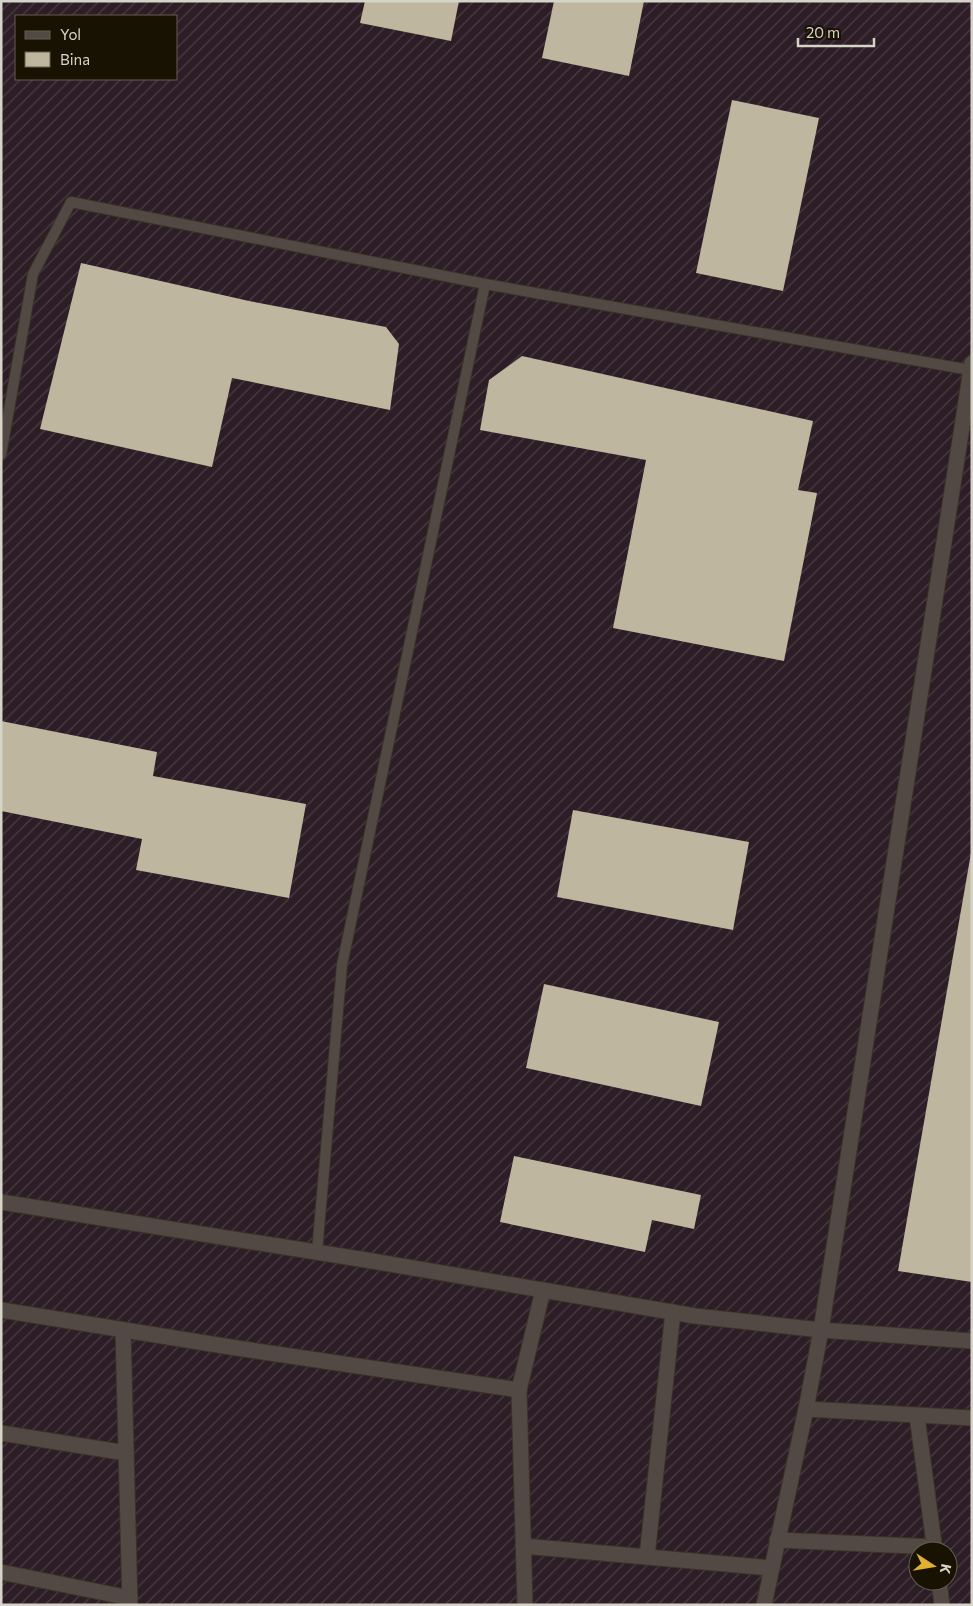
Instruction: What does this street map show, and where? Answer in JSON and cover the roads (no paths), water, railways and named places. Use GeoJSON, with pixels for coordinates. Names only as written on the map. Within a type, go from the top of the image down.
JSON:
{"type":"FeatureCollection","features":[{"type":"Feature","properties":{"kind":"street"},"geometry":{"type":"LineString","coordinates":[[764,1605],[821,1330],[971,368]]}},
{"type":"Feature","properties":{"kind":"street"},"geometry":{"type":"LineString","coordinates":[[1,1202],[317,1252],[673,1312],[821,1330],[972,1341]]}},
{"type":"Feature","properties":{"kind":"street"},"geometry":{"type":"LineString","coordinates":[[525,1605],[519,1390],[542,1290]]}},
{"type":"Feature","properties":{"kind":"street"},"geometry":{"type":"LineString","coordinates":[[1,1310],[230,1347],[519,1390]]}},
{"type":"Feature","properties":{"kind":"street"},"geometry":{"type":"LineString","coordinates":[[647,1557],[673,1312]]}},
{"type":"Feature","properties":{"kind":"street"},"geometry":{"type":"LineString","coordinates":[[1,1572],[130,1601],[123,1330]]}},
{"type":"Feature","properties":{"kind":"street"},"geometry":{"type":"LineString","coordinates":[[806,1409],[972,1418]]}},
{"type":"Feature","properties":{"kind":"street"},"geometry":{"type":"LineString","coordinates":[[918,1416],[934,1541]]}},
{"type":"Feature","properties":{"kind":"street"},"geometry":{"type":"LineString","coordinates":[[1,1433],[126,1453]]}},
{"type":"Feature","properties":{"kind":"street"},"geometry":{"type":"LineString","coordinates":[[777,1540],[908,1547]]}},
{"type":"Feature","properties":{"kind":"street"},"geometry":{"type":"LineString","coordinates":[[524,1546],[771,1568]]}},
{"type":"Feature","properties":{"kind":"street"},"geometry":{"type":"LineString","coordinates":[[940,1591],[942,1605]]}},
{"type":"Feature","properties":{"kind":"lane"},"geometry":{"type":"LineString","coordinates":[[1,455],[33,274],[71,202],[486,284],[971,368]]}},
{"type":"Feature","properties":{"kind":"lane"},"geometry":{"type":"LineString","coordinates":[[317,1252],[342,965],[486,284]]}}]}
